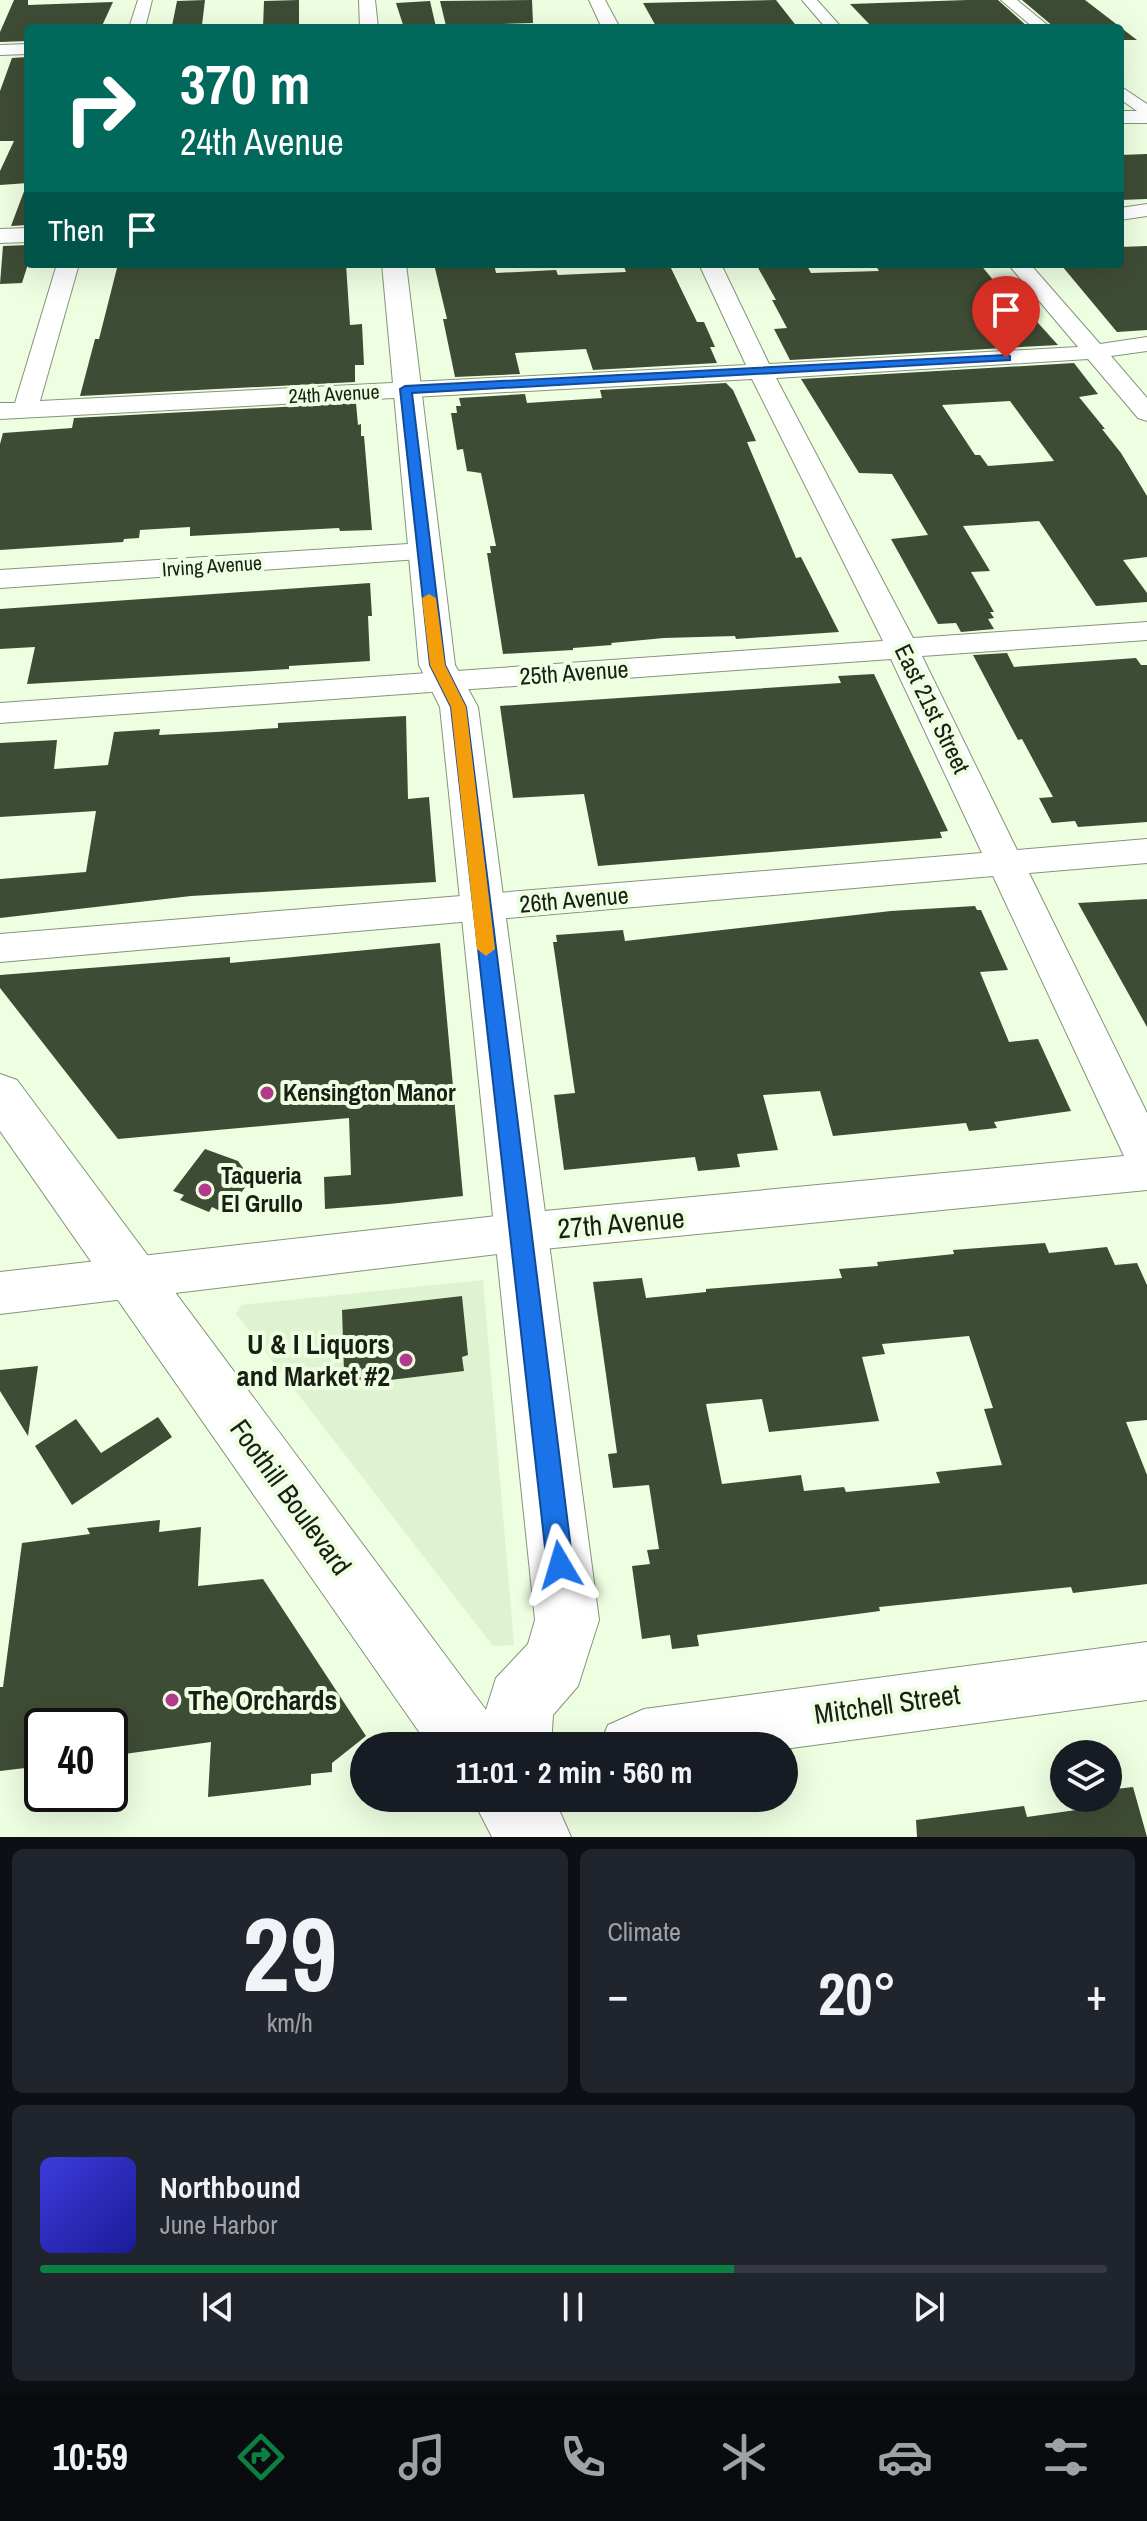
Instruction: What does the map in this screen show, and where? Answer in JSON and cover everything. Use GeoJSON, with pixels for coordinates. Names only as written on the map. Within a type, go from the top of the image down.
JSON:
{"type":"FeatureCollection","features":[{"type":"Feature","properties":{"kind":"street"},"geometry":{"type":"LineString","coordinates":[[138,24],[145,0]]}},
{"type":"Feature","properties":{"kind":"street"},"geometry":{"type":"LineString","coordinates":[[367,0],[369,24]]}},
{"type":"Feature","properties":{"kind":"street"},"geometry":{"type":"LineString","coordinates":[[597,0],[609,24]]}},
{"type":"Feature","properties":{"kind":"street"},"geometry":{"type":"LineString","coordinates":[[809,0],[830,24]]}},
{"type":"Feature","properties":{"kind":"street"},"geometry":{"type":"LineString","coordinates":[[1008,0],[1038,24]]}},
{"type":"Feature","properties":{"kind":"street"},"geometry":{"type":"LineString","coordinates":[[0,50],[24,49]]}},
{"type":"Feature","properties":{"kind":"street"},"geometry":{"type":"LineString","coordinates":[[1124,95],[1147,115]]}},
{"type":"Feature","properties":{"kind":"street"},"geometry":{"type":"LineString","coordinates":[[1124,117],[1147,115]]}},
{"type":"Feature","properties":{"kind":"street"},"geometry":{"type":"LineString","coordinates":[[1124,213],[1147,210]]}},
{"type":"Feature","properties":{"kind":"street"},"geometry":{"type":"LineString","coordinates":[[0,236],[24,235]]}},
{"type":"Feature","properties":{"kind":"street"},"geometry":{"type":"LineString","coordinates":[[25,410],[67,268]]}},
{"type":"Feature","properties":{"kind":"street"},"geometry":{"type":"LineString","coordinates":[[394,268],[437,665],[459,707],[567,1620],[555,1663],[520,1702],[520,1732]]}},
{"type":"Feature","properties":{"kind":"street","name":"East 21st Street"},"geometry":{"type":"LineString","coordinates":[[712,268],[760,370],[903,650],[1147,1158]]}},
{"type":"Feature","properties":{"kind":"street"},"geometry":{"type":"LineString","coordinates":[[1022,268],[1147,413]]}},
{"type":"Feature","properties":{"kind":"street","name":"24th Avenue"},"geometry":{"type":"LineString","coordinates":[[0,411],[1094,351],[1147,344]]}},
{"type":"Feature","properties":{"kind":"street","name":"Irving Avenue"},"geometry":{"type":"LineString","coordinates":[[0,579],[424,552]]}},
{"type":"Feature","properties":{"kind":"street","name":"25th Avenue"},"geometry":{"type":"LineString","coordinates":[[0,713],[1147,631]]}},
{"type":"Feature","properties":{"kind":"street","name":"26th Avenue"},"geometry":{"type":"LineString","coordinates":[[0,948],[1147,851]]}},
{"type":"Feature","properties":{"kind":"street","name":"Foothill Boulevard"},"geometry":{"type":"LineString","coordinates":[[0,1093],[460,1732]]}},
{"type":"Feature","properties":{"kind":"street","name":"27th Avenue"},"geometry":{"type":"LineString","coordinates":[[0,1293],[523,1232],[1147,1172]]}},
{"type":"Feature","properties":{"kind":"street","name":"Mitchell Street"},"geometry":{"type":"LineString","coordinates":[[689,1732],[1147,1671]]}},
{"type":"Feature","properties":{"kind":"shaded area"},"geometry":{"type":"Polygon","coordinates":[[[483,1280],[514,1645],[493,1646],[236,1314],[241,1305],[483,1280]]]}},
{"type":"Feature","properties":{"kind":"building"},"geometry":{"type":"Polygon","coordinates":[[[14,0],[28,0],[28,5],[113,2],[103,24],[24,24],[24,41],[0,42],[0,32],[14,0]]]}},
{"type":"Feature","properties":{"kind":"building"},"geometry":{"type":"Polygon","coordinates":[[[205,0],[202,24],[172,24],[177,1],[205,0]]]}},
{"type":"Feature","properties":{"kind":"building"},"geometry":{"type":"Polygon","coordinates":[[[299,0],[299,24],[263,24],[264,1],[299,0]]]}},
{"type":"Feature","properties":{"kind":"building"},"geometry":{"type":"Polygon","coordinates":[[[532,0],[533,23],[446,24],[440,1],[532,0]]]}},
{"type":"Feature","properties":{"kind":"building"},"geometry":{"type":"Polygon","coordinates":[[[776,0],[795,24],[655,24],[643,3],[776,0]]]}},
{"type":"Feature","properties":{"kind":"building"},"geometry":{"type":"Polygon","coordinates":[[[998,0],[1025,24],[869,24],[850,4],[998,0]]]}},
{"type":"Feature","properties":{"kind":"building"},"geometry":{"type":"Polygon","coordinates":[[[1022,0],[1085,0],[1116,24],[1050,24],[1022,0]]]}},
{"type":"Feature","properties":{"kind":"building"},"geometry":{"type":"Polygon","coordinates":[[[430,1],[435,24],[403,24],[396,3],[430,1]]]}},
{"type":"Feature","properties":{"kind":"building"},"geometry":{"type":"Polygon","coordinates":[[[1124,30],[1137,40],[1124,40],[1124,30]]]}},
{"type":"Feature","properties":{"kind":"building"},"geometry":{"type":"Polygon","coordinates":[[[24,57],[24,183],[0,185],[0,171],[14,141],[0,141],[0,91],[12,58],[24,57]]]}},
{"type":"Feature","properties":{"kind":"building"},"geometry":{"type":"Polygon","coordinates":[[[1147,154],[1147,199],[1124,200],[1124,155],[1147,154]]]}},
{"type":"Feature","properties":{"kind":"building"},"geometry":{"type":"Polygon","coordinates":[[[24,191],[24,225],[11,226],[24,191]]]}},
{"type":"Feature","properties":{"kind":"building"},"geometry":{"type":"Polygon","coordinates":[[[24,245],[24,268],[27,268],[22,283],[0,284],[3,246],[24,245]]]}},
{"type":"Feature","properties":{"kind":"building"},"geometry":{"type":"Polygon","coordinates":[[[1147,246],[1147,330],[1117,332],[1064,268],[1124,268],[1124,247],[1147,246]]]}},
{"type":"Feature","properties":{"kind":"building"},"geometry":{"type":"Polygon","coordinates":[[[117,268],[346,268],[350,325],[362,324],[364,365],[355,365],[355,382],[80,396],[95,339],[99,339],[117,268]]]}},
{"type":"Feature","properties":{"kind":"building"},"geometry":{"type":"Polygon","coordinates":[[[435,268],[495,268],[496,273],[556,270],[558,275],[626,272],[624,268],[671,268],[697,322],[704,322],[715,347],[710,347],[717,363],[593,370],[586,349],[515,353],[520,374],[455,377],[443,319],[447,319],[435,268]]]}},
{"type":"Feature","properties":{"kind":"building"},"geometry":{"type":"Polygon","coordinates":[[[758,268],[808,268],[811,273],[879,271],[877,268],[983,268],[1020,313],[1029,313],[1058,345],[790,360],[774,329],[787,328],[772,300],[776,300],[758,268]]]}},
{"type":"Feature","properties":{"kind":"building"},"geometry":{"type":"Polygon","coordinates":[[[1074,363],[1098,394],[1079,397],[1105,429],[1102,429],[1147,496],[1147,557],[1123,560],[1147,593],[1147,602],[1096,606],[1039,521],[963,526],[990,571],[971,572],[994,612],[990,612],[994,618],[988,619],[994,629],[961,632],[956,623],[938,624],[891,539],[928,535],[892,474],[859,473],[801,379],[1074,363]],[[1010,401],[942,405],[975,455],[980,455],[988,466],[1054,461],[1010,401]]]}},
{"type":"Feature","properties":{"kind":"building"},"geometry":{"type":"Polygon","coordinates":[[[726,383],[733,390],[756,441],[747,442],[796,558],[801,557],[839,632],[736,639],[735,636],[664,638],[573,650],[503,654],[487,553],[491,553],[490,546],[496,546],[481,473],[467,471],[463,449],[457,450],[451,413],[457,413],[456,406],[461,406],[459,398],[525,394],[527,403],[602,398],[600,390],[726,383]]]}},
{"type":"Feature","properties":{"kind":"building"},"geometry":{"type":"Polygon","coordinates":[[[356,403],[358,425],[361,424],[361,436],[364,436],[372,530],[340,531],[339,528],[190,536],[190,527],[140,530],[139,538],[124,539],[123,542],[0,550],[0,444],[3,433],[72,428],[74,418],[356,403]]]}},
{"type":"Feature","properties":{"kind":"building"},"geometry":{"type":"Polygon","coordinates":[[[370,583],[370,661],[289,666],[289,669],[27,684],[35,647],[0,649],[0,609],[370,583]]]}},
{"type":"Feature","properties":{"kind":"building"},"geometry":{"type":"Polygon","coordinates":[[[1007,653],[1014,667],[1136,658],[1141,665],[1147,665],[1147,822],[1078,827],[1075,821],[1052,823],[1039,798],[1053,797],[1022,739],[1018,740],[973,655],[1007,653]]]}},
{"type":"Feature","properties":{"kind":"building"},"geometry":{"type":"Polygon","coordinates":[[[874,674],[948,831],[940,832],[942,838],[598,866],[584,794],[513,798],[500,706],[841,683],[838,676],[874,674]]]}},
{"type":"Feature","properties":{"kind":"building"},"geometry":{"type":"Polygon","coordinates":[[[406,716],[408,799],[429,797],[436,882],[191,896],[0,918],[0,879],[86,872],[96,811],[0,817],[0,743],[57,740],[54,769],[108,765],[114,732],[160,729],[159,735],[216,732],[278,728],[278,723],[406,716]]]}},
{"type":"Feature","properties":{"kind":"building"},"geometry":{"type":"Polygon","coordinates":[[[1147,899],[1147,1027],[1078,903],[1147,899]]]}},
{"type":"Feature","properties":{"kind":"building"},"geometry":{"type":"Polygon","coordinates":[[[975,906],[981,910],[1008,970],[980,972],[1009,1042],[1038,1039],[1071,1111],[994,1122],[997,1128],[969,1131],[966,1123],[833,1136],[820,1091],[763,1095],[778,1150],[737,1154],[740,1167],[698,1171],[695,1157],[564,1170],[554,1095],[575,1093],[553,942],[557,942],[556,935],[623,930],[625,941],[891,911],[975,906]]]}},
{"type":"Feature","properties":{"kind":"building"},"geometry":{"type":"Polygon","coordinates":[[[440,943],[463,1196],[389,1204],[325,1209],[324,1177],[351,1175],[349,1118],[118,1139],[0,988],[0,975],[230,957],[230,963],[440,943]]]}},
{"type":"Feature","properties":{"kind":"building"},"geometry":{"type":"Polygon","coordinates":[[[205,1149],[238,1161],[251,1179],[226,1214],[212,1207],[209,1212],[180,1200],[184,1195],[173,1191],[205,1149]]]}},
{"type":"Feature","properties":{"kind":"building"},"geometry":{"type":"Polygon","coordinates":[[[1045,1243],[1049,1253],[1107,1247],[1115,1265],[1137,1263],[1147,1285],[1147,1420],[1126,1422],[1147,1475],[1147,1584],[1073,1593],[1071,1587],[879,1607],[880,1611],[697,1635],[699,1646],[672,1649],[670,1635],[642,1639],[632,1566],[650,1564],[647,1550],[659,1549],[649,1485],[613,1488],[608,1454],[617,1453],[593,1282],[642,1278],[646,1298],[706,1292],[706,1289],[842,1278],[839,1269],[954,1254],[953,1250],[1045,1243]],[[969,1336],[882,1344],[885,1354],[862,1357],[879,1421],[769,1432],[762,1399],[706,1404],[722,1484],[801,1475],[804,1491],[844,1487],[846,1492],[940,1483],[936,1472],[1002,1465],[984,1409],[993,1408],[969,1336]]]}},
{"type":"Feature","properties":{"kind":"building"},"geometry":{"type":"Polygon","coordinates":[[[462,1296],[468,1355],[462,1357],[464,1371],[349,1385],[349,1370],[344,1371],[342,1310],[462,1296]]]}},
{"type":"Feature","properties":{"kind":"building"},"geometry":{"type":"Polygon","coordinates":[[[38,1366],[28,1436],[0,1391],[0,1370],[38,1366]]]}},
{"type":"Feature","properties":{"kind":"building"},"geometry":{"type":"Polygon","coordinates":[[[158,1417],[172,1437],[72,1505],[35,1446],[76,1419],[101,1453],[158,1417]]]}},
{"type":"Feature","properties":{"kind":"building","name":"The Orchards"},"geometry":{"type":"Polygon","coordinates":[[[160,1520],[159,1532],[201,1527],[198,1586],[263,1579],[363,1732],[350,1732],[350,1749],[332,1763],[332,1772],[311,1774],[311,1785],[208,1797],[211,1742],[128,1754],[128,1708],[24,1708],[24,1768],[0,1771],[0,1687],[3,1687],[22,1543],[90,1534],[87,1528],[160,1520]]]}},
{"type":"Feature","properties":{"kind":"building"},"geometry":{"type":"Polygon","coordinates":[[[1133,1787],[1147,1837],[917,1837],[916,1820],[1024,1806],[1027,1817],[1062,1812],[1122,1812],[1122,1788],[1133,1787]]]}},
{"type":"Feature","properties":{"kind":"slow traffic"},"geometry":{"type":"LineString","coordinates":[[429,598],[437,665],[459,707],[486,949]]}},
{"type":"Feature","properties":{"kind":"place","name":"Kensington Manor"},"geometry":{"type":"Point","coordinates":[267,1093]}},
{"type":"Feature","properties":{"kind":"place","name":"Taqueria El Grullo"},"geometry":{"type":"Point","coordinates":[205,1190]}},
{"type":"Feature","properties":{"kind":"place","name":"U & I Liquors and Market #2"},"geometry":{"type":"Point","coordinates":[406,1360]}},
{"type":"Feature","properties":{"kind":"place","name":"The Orchards"},"geometry":{"type":"Point","coordinates":[172,1700]}},
{"type":"Feature","properties":{"kind":"route"},"geometry":{"type":"LineString","coordinates":[[560,1565],[459,707],[437,665],[405,389],[1006,358]]}}]}
